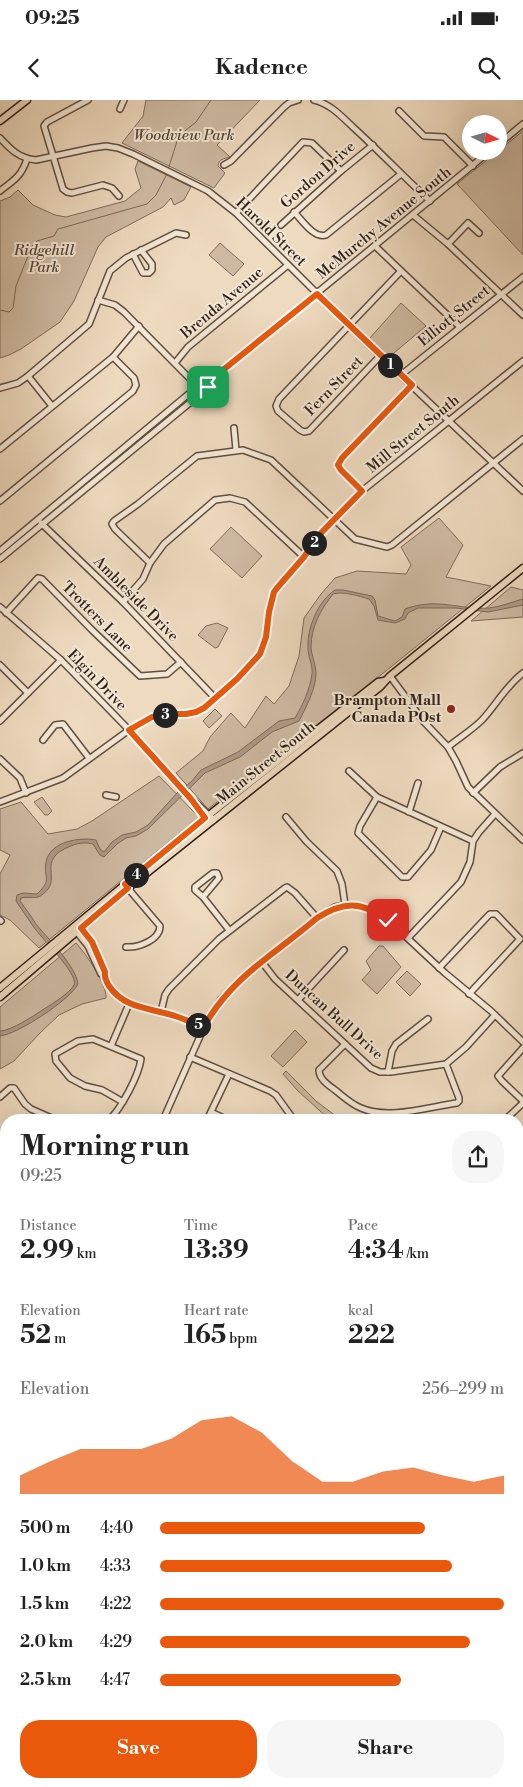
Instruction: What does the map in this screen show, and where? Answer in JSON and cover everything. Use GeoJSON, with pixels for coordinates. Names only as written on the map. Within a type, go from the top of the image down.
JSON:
{"type":"FeatureCollection","features":[{"type":"Feature","properties":{"kind":"main road"},"geometry":{"type":"LineString","coordinates":[[0,121],[27,100]]}},
{"type":"Feature","properties":{"kind":"main road","name":"Main Street South"},"geometry":{"type":"LineString","coordinates":[[0,997],[46,954],[127,886],[378,682],[384,681],[523,568]]}},
{"type":"Feature","properties":{"kind":"main road","name":"Main Street South"},"geometry":{"type":"LineString","coordinates":[[0,988],[46,954]]}},
{"type":"Feature","properties":{"kind":"street"},"geometry":{"type":"LineString","coordinates":[[88,100],[47,122],[44,126],[44,131],[63,189],[72,193],[103,185],[112,188],[119,196]]}},
{"type":"Feature","properties":{"kind":"street"},"geometry":{"type":"LineString","coordinates":[[120,109],[124,100]]}},
{"type":"Feature","properties":{"kind":"street"},"geometry":{"type":"LineString","coordinates":[[224,165],[231,161],[284,107],[298,100]]}},
{"type":"Feature","properties":{"kind":"street"},"geometry":{"type":"LineString","coordinates":[[314,100],[324,103],[333,109],[430,201]]}},
{"type":"Feature","properties":{"kind":"street"},"geometry":{"type":"LineString","coordinates":[[399,112],[424,136],[444,137],[472,166]]}},
{"type":"Feature","properties":{"kind":"street"},"geometry":{"type":"LineString","coordinates":[[508,136],[523,124]]}},
{"type":"Feature","properties":{"kind":"street"},"geometry":{"type":"LineString","coordinates":[[0,138],[17,155],[28,159],[24,170],[18,178],[0,191]]}},
{"type":"Feature","properties":{"kind":"street"},"geometry":{"type":"LineString","coordinates":[[236,213],[303,142],[312,142],[341,171]]}},
{"type":"Feature","properties":{"kind":"street","name":"Gordon Drive"},"geometry":{"type":"LineString","coordinates":[[281,225],[373,145]]}},
{"type":"Feature","properties":{"kind":"street","name":"Harold Street"},"geometry":{"type":"LineString","coordinates":[[28,159],[43,160],[92,148],[112,147],[133,154],[208,191],[236,213],[380,356],[523,491]]}},
{"type":"Feature","properties":{"kind":"street","name":"McMurchy Avenue South"},"geometry":{"type":"LineString","coordinates":[[40,522],[198,386],[223,370],[479,160]]}},
{"type":"Feature","properties":{"kind":"street"},"geometry":{"type":"LineString","coordinates":[[294,212],[317,234],[326,235],[401,174]]}},
{"type":"Feature","properties":{"kind":"street"},"geometry":{"type":"LineString","coordinates":[[413,215],[448,244],[523,315]]}},
{"type":"Feature","properties":{"kind":"street"},"geometry":{"type":"LineString","coordinates":[[448,244],[468,223],[479,233]]}},
{"type":"Feature","properties":{"kind":"street"},"geometry":{"type":"LineString","coordinates":[[0,388],[18,382],[28,376],[89,324],[110,271],[141,250],[176,233],[186,234]]}},
{"type":"Feature","properties":{"kind":"street"},"geometry":{"type":"LineString","coordinates":[[375,246],[460,327]]}},
{"type":"Feature","properties":{"kind":"street"},"geometry":{"type":"LineString","coordinates":[[133,254],[143,273],[149,272],[152,270],[152,264],[141,250]]}},
{"type":"Feature","properties":{"kind":"street","name":"Brenda Avenue"},"geometry":{"type":"LineString","coordinates":[[175,363],[188,347],[288,265]]}},
{"type":"Feature","properties":{"kind":"street"},"geometry":{"type":"LineString","coordinates":[[349,325],[401,272]]}},
{"type":"Feature","properties":{"kind":"street","name":"Elliott Street"},"geometry":{"type":"LineString","coordinates":[[401,375],[523,277]]}},
{"type":"Feature","properties":{"kind":"street"},"geometry":{"type":"LineString","coordinates":[[98,300],[115,305],[139,326],[203,392]]}},
{"type":"Feature","properties":{"kind":"street","name":"Fern Street"},"geometry":{"type":"LineString","coordinates":[[349,325],[279,399],[276,406],[278,411],[300,430],[304,432],[309,430],[380,356]]}},
{"type":"Feature","properties":{"kind":"street"},"geometry":{"type":"LineString","coordinates":[[0,449],[113,357],[139,326]]}},
{"type":"Feature","properties":{"kind":"street"},"geometry":{"type":"LineString","coordinates":[[0,500],[133,391],[136,385],[134,378],[113,357]]}},
{"type":"Feature","properties":{"kind":"street","name":"Mill Street South"},"geometry":{"type":"LineString","coordinates":[[0,802],[63,778],[129,730],[152,717],[196,712],[216,698],[260,654],[266,637],[274,592],[304,557],[321,533],[362,491],[523,360]]}},
{"type":"Feature","properties":{"kind":"street","name":"McMurchy Avenue South"},"geometry":{"type":"LineString","coordinates":[[1,554],[203,392],[223,370]]}},
{"type":"Feature","properties":{"kind":"street"},"geometry":{"type":"LineString","coordinates":[[28,376],[52,406]]}},
{"type":"Feature","properties":{"kind":"street"},"geometry":{"type":"LineString","coordinates":[[362,491],[338,465],[342,458],[412,385]]}},
{"type":"Feature","properties":{"kind":"street"},"geometry":{"type":"LineString","coordinates":[[234,428],[236,450]]}},
{"type":"Feature","properties":{"kind":"street"},"geometry":{"type":"LineString","coordinates":[[150,563],[112,527],[114,520],[138,504],[197,456],[236,450],[257,454],[272,460],[355,539],[387,547],[392,545],[523,439]]}},
{"type":"Feature","properties":{"kind":"street"},"geometry":{"type":"LineString","coordinates":[[123,602],[143,578],[150,563],[164,544],[215,500],[230,498],[245,502],[255,509],[304,557]]}},
{"type":"Feature","properties":{"kind":"street","name":"Ambleside Drive"},"geometry":{"type":"LineString","coordinates":[[40,522],[123,602],[216,698]]}},
{"type":"Feature","properties":{"kind":"street","name":"Trotters Lane"},"geometry":{"type":"LineString","coordinates":[[6,613],[38,578],[140,676],[167,674],[181,662]]}},
{"type":"Feature","properties":{"kind":"street","name":"Elgin Drive"},"geometry":{"type":"LineString","coordinates":[[0,607],[61,660],[129,730],[210,819]]}},
{"type":"Feature","properties":{"kind":"street"},"geometry":{"type":"LineString","coordinates":[[0,721],[61,660]]}},
{"type":"Feature","properties":{"kind":"street"},"geometry":{"type":"LineString","coordinates":[[0,665],[28,693]]}},
{"type":"Feature","properties":{"kind":"street"},"geometry":{"type":"LineString","coordinates":[[448,747],[482,719],[523,673]]}},
{"type":"Feature","properties":{"kind":"street"},"geometry":{"type":"LineString","coordinates":[[390,676],[424,722],[448,747],[468,787],[523,840]]}},
{"type":"Feature","properties":{"kind":"street"},"geometry":{"type":"LineString","coordinates":[[42,740],[55,725],[63,724],[89,758]]}},
{"type":"Feature","properties":{"kind":"street"},"geometry":{"type":"LineString","coordinates":[[473,793],[500,767],[523,753]]}},
{"type":"Feature","properties":{"kind":"street"},"geometry":{"type":"LineString","coordinates":[[0,759],[20,778],[26,793]]}},
{"type":"Feature","properties":{"kind":"street"},"geometry":{"type":"LineString","coordinates":[[349,771],[377,797],[474,841]]}},
{"type":"Feature","properties":{"kind":"street"},"geometry":{"type":"LineString","coordinates":[[409,812],[418,783]]}},
{"type":"Feature","properties":{"kind":"street"},"geometry":{"type":"LineString","coordinates":[[106,795],[116,796]]}},
{"type":"Feature","properties":{"kind":"street"},"geometry":{"type":"LineString","coordinates":[[377,797],[358,833],[402,877],[408,877],[430,850],[441,827]]}},
{"type":"Feature","properties":{"kind":"street"},"geometry":{"type":"LineString","coordinates":[[408,938],[461,882],[470,862],[474,841],[479,832],[496,814]]}},
{"type":"Feature","properties":{"kind":"street"},"geometry":{"type":"LineString","coordinates":[[286,817],[306,841],[337,871],[342,884],[345,905]]}},
{"type":"Feature","properties":{"kind":"street"},"geometry":{"type":"LineString","coordinates":[[202,897],[218,882],[220,878],[217,873],[195,887],[195,890],[229,930]]}},
{"type":"Feature","properties":{"kind":"street"},"geometry":{"type":"LineString","coordinates":[[126,947],[143,945],[160,929],[160,926],[127,886]]}},
{"type":"Feature","properties":{"kind":"street"},"geometry":{"type":"LineString","coordinates":[[161,1012],[165,995],[169,989],[229,930],[287,887],[295,893],[317,918]]}},
{"type":"Feature","properties":{"kind":"street"},"geometry":{"type":"LineString","coordinates":[[166,1114],[203,1028],[213,1011],[232,988],[262,962],[317,918],[335,907],[345,905],[364,907],[378,913],[495,1015],[523,1042]]}},
{"type":"Feature","properties":{"kind":"street"},"geometry":{"type":"LineString","coordinates":[[439,968],[490,914],[496,914],[520,939],[469,994]]}},
{"type":"Feature","properties":{"kind":"street"},"geometry":{"type":"LineString","coordinates":[[77,928],[101,974],[112,991],[119,997],[129,1004],[178,1017],[203,1028]]}},
{"type":"Feature","properties":{"kind":"street"},"geometry":{"type":"LineString","coordinates":[[298,1000],[344,950]]}},
{"type":"Feature","properties":{"kind":"street","name":"Duncan Bull Drive"},"geometry":{"type":"LineString","coordinates":[[262,962],[275,979],[376,1071],[411,1070],[446,1064]]}},
{"type":"Feature","properties":{"kind":"street"},"geometry":{"type":"LineString","coordinates":[[111,1046],[129,1004]]}},
{"type":"Feature","properties":{"kind":"street"},"geometry":{"type":"LineString","coordinates":[[345,1044],[319,1070],[319,1074],[352,1103],[373,1112],[395,1113],[457,1104],[459,1098],[446,1064],[466,1047],[495,1015]]}},
{"type":"Feature","properties":{"kind":"street"},"geometry":{"type":"LineString","coordinates":[[388,1072],[392,1051],[396,1044],[428,1019]]}},
{"type":"Feature","properties":{"kind":"street"},"geometry":{"type":"LineString","coordinates":[[115,1114],[123,1102],[141,1059],[93,1039],[86,1039],[56,1054],[56,1061],[70,1078],[85,1086],[102,1090],[123,1102]]}},
{"type":"Feature","properties":{"kind":"street"},"geometry":{"type":"LineString","coordinates":[[511,1114],[523,1102],[498,1076],[523,1048]]}},
{"type":"Feature","properties":{"kind":"street"},"geometry":{"type":"LineString","coordinates":[[190,1057],[270,1091],[276,1095],[290,1114]]}},
{"type":"Feature","properties":{"kind":"street"},"geometry":{"type":"LineString","coordinates":[[215,1114],[211,1112],[228,1074]]}},
{"type":"Feature","properties":{"kind":"street"},"geometry":{"type":"LineString","coordinates":[[0,1097],[10,1088],[14,1088],[25,1104],[42,1114]]}},
{"type":"Feature","properties":{"kind":"green space","name":"Woodview Park"},"geometry":{"type":"Polygon","coordinates":[[[146,100],[260,100],[217,145],[230,157],[219,162],[218,166],[225,173],[214,188],[122,143],[143,116],[146,100]]]}},
{"type":"Feature","properties":{"kind":"green space"},"geometry":{"type":"Polygon","coordinates":[[[523,131],[523,255],[457,184],[487,160],[508,160],[508,143],[523,131]]]}},
{"type":"Feature","properties":{"kind":"green space","name":"Ridgehill Park"},"geometry":{"type":"Polygon","coordinates":[[[138,161],[191,187],[184,200],[174,205],[171,198],[163,207],[106,237],[98,247],[74,301],[60,322],[21,349],[0,358],[0,201],[10,197],[18,190],[33,205],[55,215],[66,217],[125,201],[141,188],[135,169],[138,161]]]}},
{"type":"Feature","properties":{"kind":"green space"},"geometry":{"type":"Polygon","coordinates":[[[220,243],[244,264],[233,276],[209,255],[220,243]]]}},
{"type":"Feature","properties":{"kind":"green space"},"geometry":{"type":"Polygon","coordinates":[[[401,303],[426,326],[388,358],[369,339],[401,303]]]}},
{"type":"Feature","properties":{"kind":"green space"},"geometry":{"type":"Polygon","coordinates":[[[439,518],[463,545],[446,577],[491,586],[371,683],[208,809],[176,773],[203,751],[210,737],[231,713],[245,728],[266,696],[274,704],[289,686],[299,656],[304,618],[335,578],[357,571],[406,574],[411,565],[401,547],[439,518]]]}},
{"type":"Feature","properties":{"kind":"green space"},"geometry":{"type":"Polygon","coordinates":[[[231,527],[262,556],[242,578],[210,549],[231,527]]]}},
{"type":"Feature","properties":{"kind":"green space"},"geometry":{"type":"Polygon","coordinates":[[[511,587],[523,590],[523,617],[471,621],[511,587]]]}},
{"type":"Feature","properties":{"kind":"green space"},"geometry":{"type":"Polygon","coordinates":[[[217,623],[228,628],[218,647],[215,648],[198,635],[206,626],[217,623]]]}},
{"type":"Feature","properties":{"kind":"green space"},"geometry":{"type":"Polygon","coordinates":[[[215,709],[222,716],[209,728],[203,721],[215,709]]]}},
{"type":"Feature","properties":{"kind":"green space"},"geometry":{"type":"Polygon","coordinates":[[[159,776],[199,817],[39,948],[10,920],[0,915],[0,874],[10,855],[0,850],[0,809],[21,802],[48,834],[77,829],[159,776]]]}},
{"type":"Feature","properties":{"kind":"green space"},"geometry":{"type":"Polygon","coordinates":[[[42,797],[52,811],[48,815],[45,815],[34,802],[42,797]]]}},
{"type":"Feature","properties":{"kind":"green space"},"geometry":{"type":"Polygon","coordinates":[[[76,943],[100,977],[106,998],[82,1004],[59,1015],[14,1061],[0,1069],[0,1007],[76,943]]]}},
{"type":"Feature","properties":{"kind":"green space"},"geometry":{"type":"Polygon","coordinates":[[[379,946],[383,946],[401,967],[377,994],[362,980],[371,970],[366,961],[379,946]]]}},
{"type":"Feature","properties":{"kind":"green space"},"geometry":{"type":"Polygon","coordinates":[[[407,971],[421,984],[410,996],[396,982],[407,971]]]}},
{"type":"Feature","properties":{"kind":"green space"},"geometry":{"type":"Polygon","coordinates":[[[295,1030],[307,1042],[283,1067],[271,1056],[295,1030]]]}},
{"type":"Feature","properties":{"kind":"green space"},"geometry":{"type":"Polygon","coordinates":[[[286,1071],[316,1101],[333,1114],[323,1114],[297,1090],[283,1074],[286,1071]]]}},
{"type":"Feature","properties":{"kind":"shaded area"},"geometry":{"type":"Polygon","coordinates":[[[335,590],[372,596],[375,600],[378,616],[395,621],[402,617],[405,609],[428,604],[489,608],[523,599],[523,605],[488,612],[456,608],[418,608],[408,613],[405,619],[395,623],[378,620],[374,606],[369,599],[346,593],[333,594],[324,606],[313,632],[311,647],[316,679],[310,698],[299,721],[272,732],[240,757],[205,773],[148,829],[136,836],[126,838],[104,857],[90,843],[76,844],[60,851],[51,863],[51,882],[49,888],[38,897],[21,898],[20,901],[36,924],[67,961],[78,984],[65,999],[43,1015],[19,1029],[0,1036],[0,1031],[16,1026],[35,1015],[65,995],[74,985],[71,973],[65,964],[37,931],[16,901],[17,895],[23,893],[37,894],[42,889],[46,882],[46,862],[53,849],[59,845],[74,840],[96,840],[100,849],[104,852],[112,842],[122,835],[136,832],[148,825],[201,770],[238,752],[279,721],[295,718],[306,697],[311,680],[312,671],[308,648],[309,632],[323,601],[335,590]]]}},
{"type":"Feature","properties":{"kind":"waterway"},"geometry":{"type":"LineString","coordinates":[[168,170],[177,141],[196,122],[211,100]]}},
{"type":"Feature","properties":{"kind":"waterway"},"geometry":{"type":"LineString","coordinates":[[0,310],[9,312],[13,308],[16,286],[32,246],[37,241],[54,236],[58,229],[147,204],[156,195],[167,174]]}},
{"type":"Feature","properties":{"kind":"place","name":"Brampton Mall Canada P0st"},"geometry":{"type":"Point","coordinates":[451,709]}},
{"type":"Feature","properties":{"kind":"route"},"geometry":{"type":"LineString","coordinates":[[208,387],[223,370],[317,294],[412,385],[342,458],[338,465],[362,491],[321,533],[304,557],[274,592],[266,637],[260,654],[237,679],[204,708],[186,714],[152,717],[129,730],[191,799],[205,818],[125,884],[128,888],[81,928],[92,942],[108,984],[119,997],[129,1004],[178,1017],[203,1028],[221,999],[244,975],[329,910],[345,905],[364,907],[388,920]]}}]}
